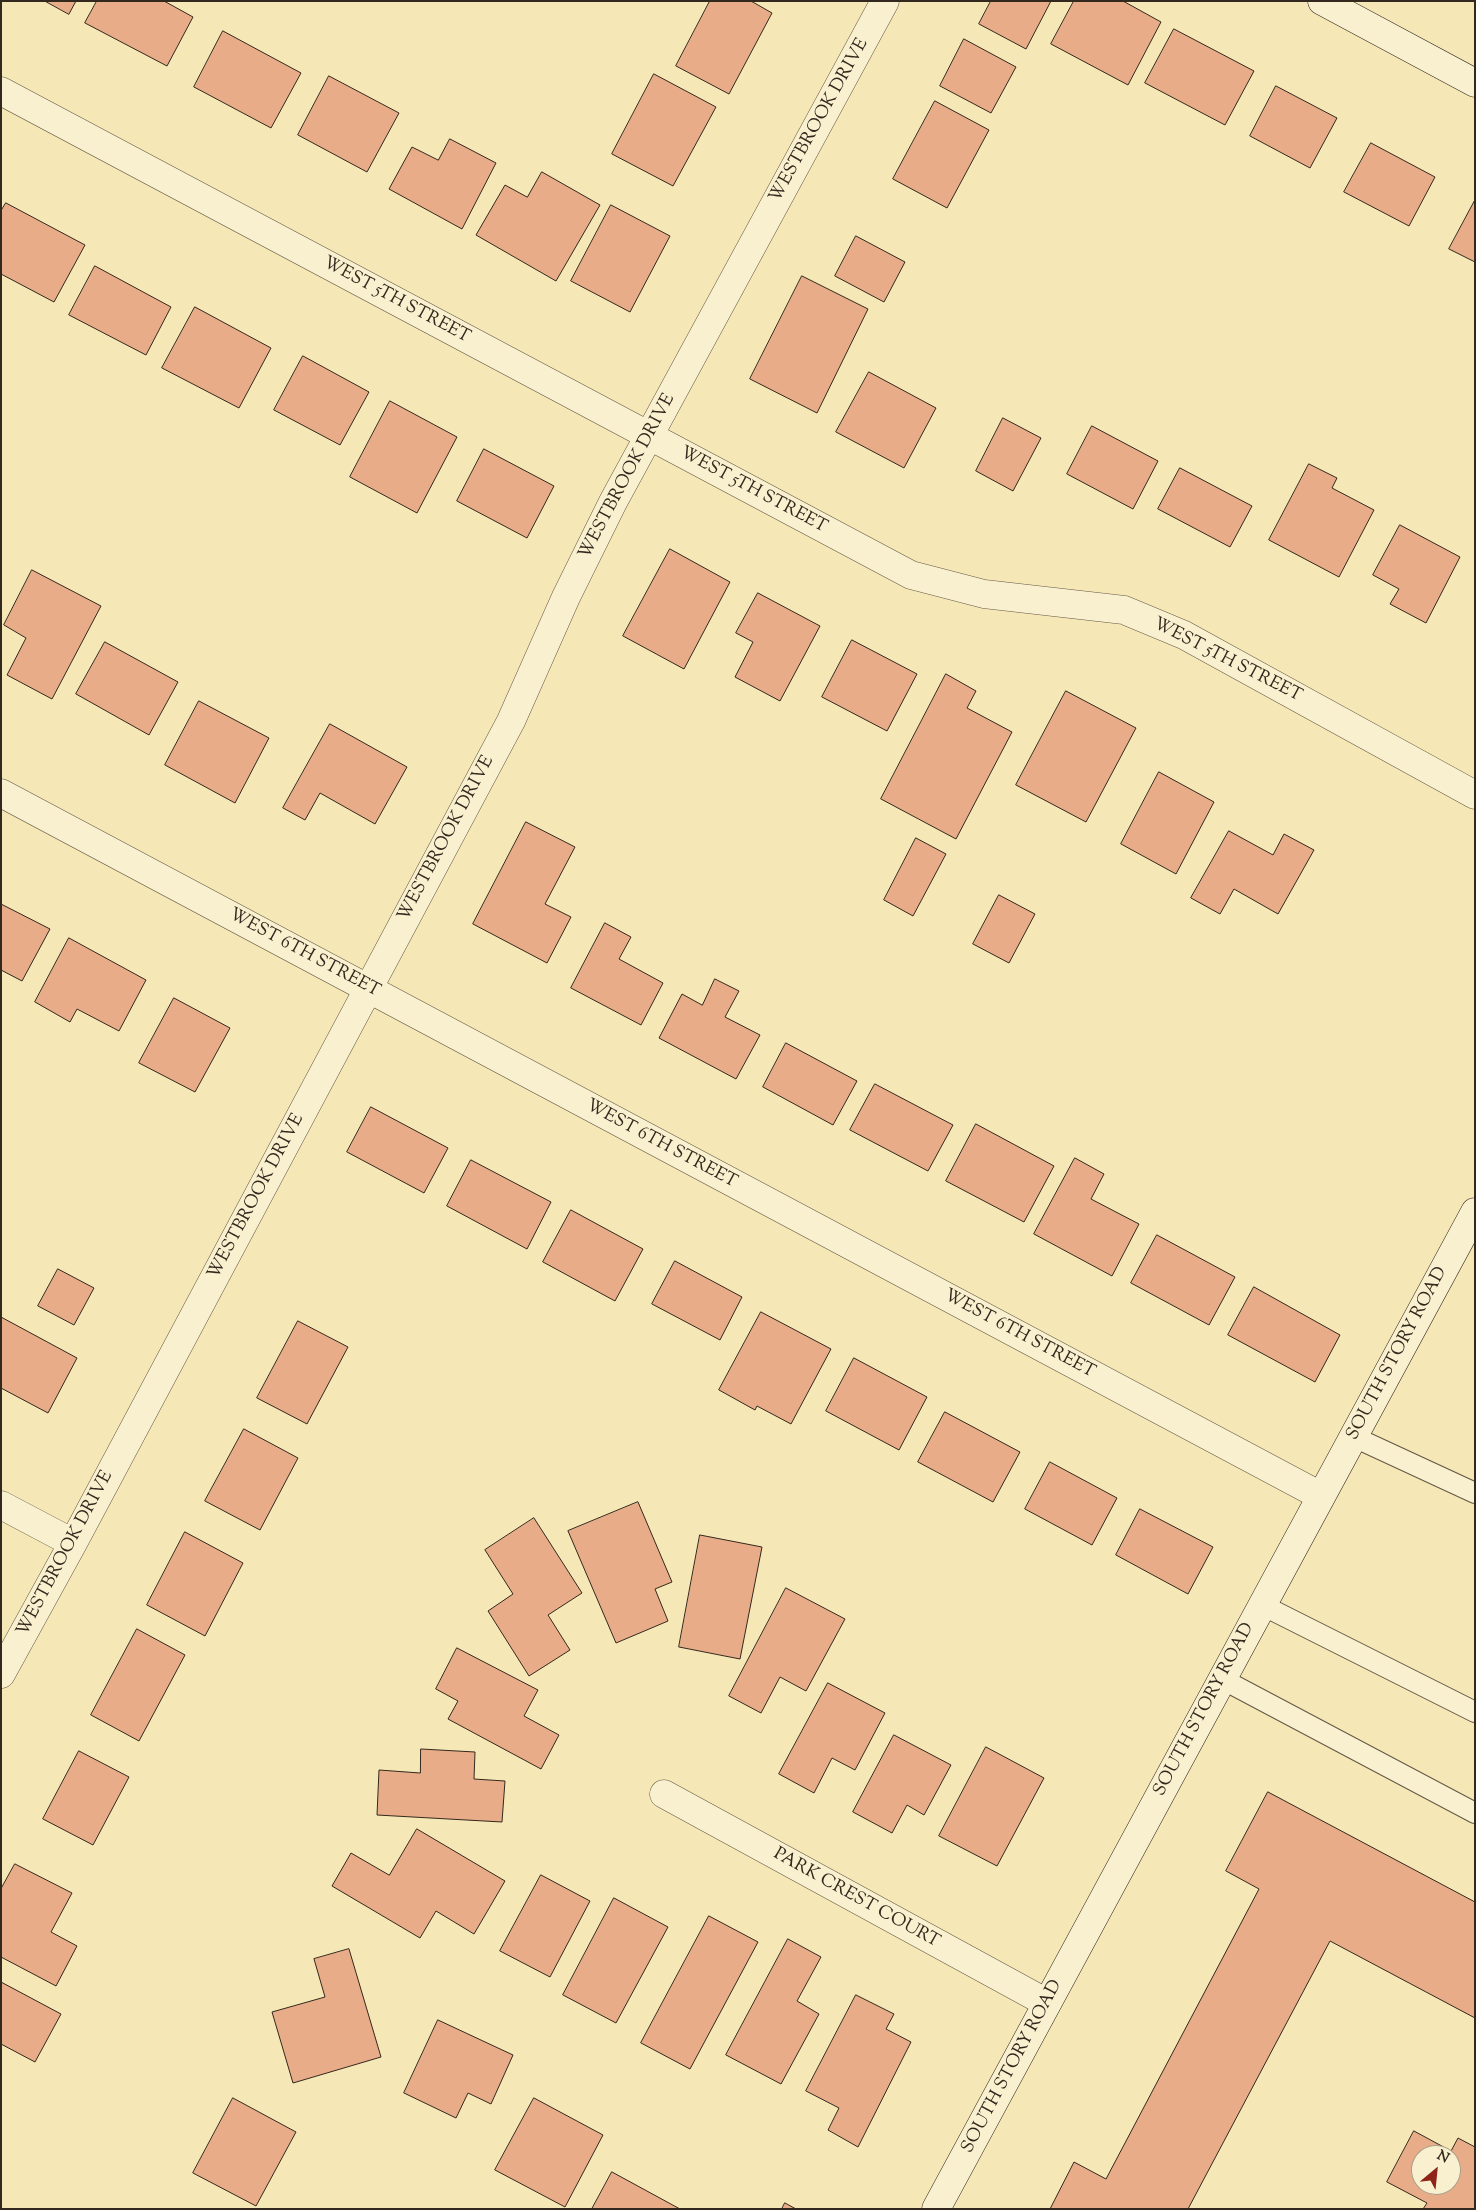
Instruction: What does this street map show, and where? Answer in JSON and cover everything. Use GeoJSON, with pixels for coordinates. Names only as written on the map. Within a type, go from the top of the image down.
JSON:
{"type":"FeatureCollection","features":[{"type":"Feature","properties":{"kind":"street","name":"WESTBROOK DRIVE"},"geometry":{"type":"LineString","coordinates":[[1,1674],[73,1543],[510,721],[566,597],[649,436],[885,1]]}},
{"type":"Feature","properties":{"kind":"street"},"geometry":{"type":"LineString","coordinates":[[1322,1],[1475,83]]}},
{"type":"Feature","properties":{"kind":"street","name":"WEST 5TH STREET"},"geometry":{"type":"LineString","coordinates":[[1,91],[911,575],[984,594],[1124,610],[1184,635],[1475,795]]}},
{"type":"Feature","properties":{"kind":"street","name":"WEST 6TH STREET"},"geometry":{"type":"LineString","coordinates":[[1,793],[1322,1496]]}},
{"type":"Feature","properties":{"kind":"street","name":"SOUTH STORY ROAD"},"geometry":{"type":"LineString","coordinates":[[936,2209],[1475,1212]]}},
{"type":"Feature","properties":{"kind":"street"},"geometry":{"type":"LineString","coordinates":[[1,1505],[73,1543]]}},
{"type":"Feature","properties":{"kind":"street","name":"PARK CREST COURT"},"geometry":{"type":"LineString","coordinates":[[664,1794],[1048,2003]]}},
{"type":"Feature","properties":{"kind":"lane"},"geometry":{"type":"LineString","coordinates":[[1354,1437],[1475,1493]]}},
{"type":"Feature","properties":{"kind":"lane"},"geometry":{"type":"LineString","coordinates":[[1262,1605],[1475,1712]]}},
{"type":"Feature","properties":{"kind":"lane"},"geometry":{"type":"LineString","coordinates":[[1222,1679],[1475,1813]]}},
{"type":"Feature","properties":{"kind":"building"},"geometry":{"type":"Polygon","coordinates":[[[45,1],[76,1],[69,14],[45,1]]]}},
{"type":"Feature","properties":{"kind":"building"},"geometry":{"type":"Polygon","coordinates":[[[97,1],[164,1],[193,17],[167,66],[85,23],[97,1]]]}},
{"type":"Feature","properties":{"kind":"building"},"geometry":{"type":"Polygon","coordinates":[[[710,1],[751,1],[772,13],[729,94],[676,66],[710,1]]]}},
{"type":"Feature","properties":{"kind":"building"},"geometry":{"type":"Polygon","coordinates":[[[991,1],[1051,1],[1026,49],[979,24],[991,1]]]}},
{"type":"Feature","properties":{"kind":"building"},"geometry":{"type":"Polygon","coordinates":[[[1074,1],[1123,1],[1161,22],[1128,85],[1051,44],[1074,1]]]}},
{"type":"Feature","properties":{"kind":"building"},"geometry":{"type":"Polygon","coordinates":[[[1174,29],[1254,71],[1225,125],[1145,83],[1174,29]]]}},
{"type":"Feature","properties":{"kind":"building"},"geometry":{"type":"Polygon","coordinates":[[[223,31],[301,73],[271,128],[194,87],[223,31]]]}},
{"type":"Feature","properties":{"kind":"building"},"geometry":{"type":"Polygon","coordinates":[[[964,39],[1016,67],[991,113],[940,86],[964,39]]]}},
{"type":"Feature","properties":{"kind":"building"},"geometry":{"type":"Polygon","coordinates":[[[654,74],[716,107],[673,186],[612,154],[654,74]]]}},
{"type":"Feature","properties":{"kind":"building"},"geometry":{"type":"Polygon","coordinates":[[[329,76],[399,113],[367,172],[298,135],[329,76]]]}},
{"type":"Feature","properties":{"kind":"building"},"geometry":{"type":"Polygon","coordinates":[[[1276,86],[1337,118],[1310,168],[1250,136],[1276,86]]]}},
{"type":"Feature","properties":{"kind":"building"},"geometry":{"type":"Polygon","coordinates":[[[935,101],[989,130],[947,208],[893,179],[935,101]]]}},
{"type":"Feature","properties":{"kind":"building"},"geometry":{"type":"Polygon","coordinates":[[[450,139],[496,163],[462,229],[389,189],[412,147],[438,160],[450,139]]]}},
{"type":"Feature","properties":{"kind":"building"},"geometry":{"type":"Polygon","coordinates":[[[1371,143],[1435,177],[1409,226],[1344,192],[1371,143]]]}},
{"type":"Feature","properties":{"kind":"building"},"geometry":{"type":"Polygon","coordinates":[[[542,172],[600,205],[556,281],[476,235],[505,185],[527,197],[542,172]]]}},
{"type":"Feature","properties":{"kind":"building"},"geometry":{"type":"Polygon","coordinates":[[[1475,200],[1475,262],[1449,249],[1475,200]]]}},
{"type":"Feature","properties":{"kind":"building"},"geometry":{"type":"Polygon","coordinates":[[[6,203],[85,245],[54,302],[1,274],[1,211],[6,203]]]}},
{"type":"Feature","properties":{"kind":"building"},"geometry":{"type":"Polygon","coordinates":[[[611,205],[670,236],[630,312],[571,281],[611,205]]]}},
{"type":"Feature","properties":{"kind":"building"},"geometry":{"type":"Polygon","coordinates":[[[856,236],[905,262],[884,302],[835,276],[856,236]]]}},
{"type":"Feature","properties":{"kind":"building"},"geometry":{"type":"Polygon","coordinates":[[[95,266],[171,307],[146,355],[69,315],[95,266]]]}},
{"type":"Feature","properties":{"kind":"building"},"geometry":{"type":"Polygon","coordinates":[[[802,276],[868,309],[817,413],[750,379],[802,276]]]}},
{"type":"Feature","properties":{"kind":"building"},"geometry":{"type":"Polygon","coordinates":[[[195,307],[271,348],[239,408],[162,368],[195,307]]]}},
{"type":"Feature","properties":{"kind":"building"},"geometry":{"type":"Polygon","coordinates":[[[303,356],[369,392],[340,445],[274,410],[303,356]]]}},
{"type":"Feature","properties":{"kind":"building"},"geometry":{"type":"Polygon","coordinates":[[[869,372],[936,408],[904,468],[836,432],[869,372]]]}},
{"type":"Feature","properties":{"kind":"building"},"geometry":{"type":"Polygon","coordinates":[[[390,401],[457,437],[417,513],[350,477],[390,401]]]}},
{"type":"Feature","properties":{"kind":"building"},"geometry":{"type":"Polygon","coordinates":[[[1003,418],[1041,438],[1013,491],[976,471],[1003,418]]]}},
{"type":"Feature","properties":{"kind":"building"},"geometry":{"type":"Polygon","coordinates":[[[1092,426],[1158,461],[1133,509],[1067,474],[1092,426]]]}},
{"type":"Feature","properties":{"kind":"building"},"geometry":{"type":"Polygon","coordinates":[[[484,449],[554,486],[527,538],[457,501],[484,449]]]}},
{"type":"Feature","properties":{"kind":"building"},"geometry":{"type":"Polygon","coordinates":[[[1309,464],[1337,478],[1332,488],[1374,510],[1339,577],[1269,540],[1309,464]]]}},
{"type":"Feature","properties":{"kind":"building"},"geometry":{"type":"Polygon","coordinates":[[[1180,468],[1252,506],[1230,547],[1158,509],[1180,468]]]}},
{"type":"Feature","properties":{"kind":"building"},"geometry":{"type":"Polygon","coordinates":[[[1400,525],[1460,557],[1426,623],[1390,604],[1399,589],[1373,575],[1400,525]]]}},
{"type":"Feature","properties":{"kind":"building"},"geometry":{"type":"Polygon","coordinates":[[[670,549],[730,582],[684,669],[623,636],[670,549]]]}},
{"type":"Feature","properties":{"kind":"building"},"geometry":{"type":"Polygon","coordinates":[[[32,570],[101,606],[52,699],[7,675],[26,638],[4,625],[32,570]]]}},
{"type":"Feature","properties":{"kind":"building"},"geometry":{"type":"Polygon","coordinates":[[[758,593],[820,626],[780,701],[735,677],[753,642],[736,633],[758,593]]]}},
{"type":"Feature","properties":{"kind":"building"},"geometry":{"type":"Polygon","coordinates":[[[852,640],[917,674],[887,731],[822,697],[852,640]]]}},
{"type":"Feature","properties":{"kind":"building"},"geometry":{"type":"Polygon","coordinates":[[[105,642],[178,682],[149,735],[76,694],[105,642]]]}},
{"type":"Feature","properties":{"kind":"building"},"geometry":{"type":"Polygon","coordinates":[[[946,674],[976,691],[967,708],[1012,732],[956,839],[881,799],[946,674]]]}},
{"type":"Feature","properties":{"kind":"building"},"geometry":{"type":"Polygon","coordinates":[[[1066,691],[1136,728],[1086,822],[1016,785],[1066,691]]]}},
{"type":"Feature","properties":{"kind":"building"},"geometry":{"type":"Polygon","coordinates":[[[199,701],[269,738],[235,803],[165,765],[199,701]]]}},
{"type":"Feature","properties":{"kind":"building"},"geometry":{"type":"Polygon","coordinates":[[[330,724],[407,767],[375,824],[320,793],[305,820],[283,808],[330,724]]]}},
{"type":"Feature","properties":{"kind":"building"},"geometry":{"type":"Polygon","coordinates":[[[1159,772],[1214,802],[1176,874],[1121,844],[1159,772]]]}},
{"type":"Feature","properties":{"kind":"building"},"geometry":{"type":"Polygon","coordinates":[[[526,822],[575,847],[545,904],[571,917],[547,963],[473,924],[526,822]]]}},
{"type":"Feature","properties":{"kind":"building"},"geometry":{"type":"Polygon","coordinates":[[[1229,831],[1273,855],[1284,834],[1314,850],[1278,914],[1234,889],[1220,914],[1191,898],[1229,831]]]}},
{"type":"Feature","properties":{"kind":"building"},"geometry":{"type":"Polygon","coordinates":[[[916,838],[946,854],[913,916],[884,900],[916,838]]]}},
{"type":"Feature","properties":{"kind":"building"},"geometry":{"type":"Polygon","coordinates":[[[999,895],[1035,914],[1009,963],[973,944],[999,895]]]}},
{"type":"Feature","properties":{"kind":"building"},"geometry":{"type":"Polygon","coordinates":[[[1,904],[50,929],[22,981],[1,970],[1,904]]]}},
{"type":"Feature","properties":{"kind":"building"},"geometry":{"type":"Polygon","coordinates":[[[605,923],[631,937],[619,959],[663,983],[641,1025],[571,988],[605,923]]]}},
{"type":"Feature","properties":{"kind":"building"},"geometry":{"type":"Polygon","coordinates":[[[69,938],[146,980],[119,1031],[77,1009],[70,1022],[35,1002],[69,938]]]}},
{"type":"Feature","properties":{"kind":"building"},"geometry":{"type":"Polygon","coordinates":[[[715,979],[739,991],[725,1017],[760,1035],[736,1079],[659,1038],[682,994],[702,1005],[715,979]]]}},
{"type":"Feature","properties":{"kind":"building"},"geometry":{"type":"Polygon","coordinates":[[[174,998],[230,1028],[195,1092],[139,1063],[174,998]]]}},
{"type":"Feature","properties":{"kind":"building"},"geometry":{"type":"Polygon","coordinates":[[[786,1043],[857,1081],[833,1125],[763,1087],[786,1043]]]}},
{"type":"Feature","properties":{"kind":"building"},"geometry":{"type":"Polygon","coordinates":[[[875,1084],[953,1125],[928,1171],[850,1130],[875,1084]]]}},
{"type":"Feature","properties":{"kind":"building"},"geometry":{"type":"Polygon","coordinates":[[[371,1107],[448,1148],[424,1193],[347,1152],[371,1107]]]}},
{"type":"Feature","properties":{"kind":"building"},"geometry":{"type":"Polygon","coordinates":[[[976,1124],[1054,1166],[1024,1222],[946,1181],[976,1124]]]}},
{"type":"Feature","properties":{"kind":"building"},"geometry":{"type":"Polygon","coordinates":[[[1075,1158],[1104,1174],[1091,1199],[1139,1224],[1112,1276],[1034,1234],[1075,1158]]]}},
{"type":"Feature","properties":{"kind":"building"},"geometry":{"type":"Polygon","coordinates":[[[471,1160],[551,1202],[527,1249],[447,1206],[471,1160]]]}},
{"type":"Feature","properties":{"kind":"building"},"geometry":{"type":"Polygon","coordinates":[[[571,1210],[643,1249],[615,1301],[543,1262],[571,1210]]]}},
{"type":"Feature","properties":{"kind":"building"},"geometry":{"type":"Polygon","coordinates":[[[1157,1235],[1235,1277],[1209,1325],[1131,1283],[1157,1235]]]}},
{"type":"Feature","properties":{"kind":"building"},"geometry":{"type":"Polygon","coordinates":[[[675,1261],[742,1297],[720,1340],[652,1304],[675,1261]]]}},
{"type":"Feature","properties":{"kind":"building"},"geometry":{"type":"Polygon","coordinates":[[[58,1269],[94,1288],[74,1325],[38,1306],[58,1269]]]}},
{"type":"Feature","properties":{"kind":"building"},"geometry":{"type":"Polygon","coordinates":[[[1254,1287],[1340,1335],[1315,1382],[1228,1335],[1254,1287]]]}},
{"type":"Feature","properties":{"kind":"building"},"geometry":{"type":"Polygon","coordinates":[[[761,1312],[831,1349],[791,1424],[757,1406],[755,1410],[719,1390],[761,1312]]]}},
{"type":"Feature","properties":{"kind":"building"},"geometry":{"type":"Polygon","coordinates":[[[1,1317],[77,1358],[48,1413],[1,1388],[1,1317]]]}},
{"type":"Feature","properties":{"kind":"building"},"geometry":{"type":"Polygon","coordinates":[[[298,1321],[348,1347],[307,1424],[257,1398],[298,1321]]]}},
{"type":"Feature","properties":{"kind":"building"},"geometry":{"type":"Polygon","coordinates":[[[854,1358],[927,1397],[899,1450],[826,1411],[854,1358]]]}},
{"type":"Feature","properties":{"kind":"building"},"geometry":{"type":"Polygon","coordinates":[[[945,1412],[1020,1452],[993,1502],[918,1462],[945,1412]]]}},
{"type":"Feature","properties":{"kind":"building"},"geometry":{"type":"Polygon","coordinates":[[[244,1429],[298,1458],[260,1530],[205,1501],[244,1429]]]}},
{"type":"Feature","properties":{"kind":"building"},"geometry":{"type":"Polygon","coordinates":[[[1050,1462],[1117,1498],[1092,1545],[1025,1509],[1050,1462]]]}},
{"type":"Feature","properties":{"kind":"building"},"geometry":{"type":"Polygon","coordinates":[[[638,1502],[672,1582],[655,1589],[668,1621],[616,1643],[568,1531],[638,1502]]]}},
{"type":"Feature","properties":{"kind":"building"},"geometry":{"type":"Polygon","coordinates":[[[1140,1509],[1213,1547],[1188,1594],[1116,1555],[1140,1509]]]}},
{"type":"Feature","properties":{"kind":"building"},"geometry":{"type":"Polygon","coordinates":[[[534,1518],[582,1593],[548,1615],[570,1650],[529,1676],[488,1611],[513,1594],[485,1550],[534,1518]]]}},
{"type":"Feature","properties":{"kind":"building"},"geometry":{"type":"Polygon","coordinates":[[[185,1532],[243,1563],[205,1636],[147,1605],[185,1532]]]}},
{"type":"Feature","properties":{"kind":"building"},"geometry":{"type":"Polygon","coordinates":[[[700,1535],[762,1547],[740,1659],[679,1647],[700,1535]]]}},
{"type":"Feature","properties":{"kind":"building"},"geometry":{"type":"Polygon","coordinates":[[[786,1588],[845,1619],[806,1691],[780,1677],[761,1713],[729,1696],[786,1588]]]}},
{"type":"Feature","properties":{"kind":"building"},"geometry":{"type":"Polygon","coordinates":[[[137,1629],[185,1655],[139,1741],[91,1715],[137,1629]]]}},
{"type":"Feature","properties":{"kind":"building"},"geometry":{"type":"Polygon","coordinates":[[[457,1648],[538,1690],[524,1716],[559,1735],[541,1769],[448,1719],[458,1701],[436,1689],[457,1648]]]}},
{"type":"Feature","properties":{"kind":"building"},"geometry":{"type":"Polygon","coordinates":[[[828,1683],[885,1713],[855,1770],[832,1758],[814,1793],[779,1774],[828,1683]]]}},
{"type":"Feature","properties":{"kind":"building"},"geometry":{"type":"Polygon","coordinates":[[[894,1735],[951,1765],[924,1815],[907,1805],[892,1833],[853,1812],[894,1735]]]}},
{"type":"Feature","properties":{"kind":"building"},"geometry":{"type":"Polygon","coordinates":[[[986,1747],[1044,1778],[997,1866],[939,1836],[986,1747]]]}},
{"type":"Feature","properties":{"kind":"building"},"geometry":{"type":"Polygon","coordinates":[[[421,1749],[475,1752],[474,1779],[505,1781],[502,1822],[377,1815],[379,1770],[420,1773],[421,1749]]]}},
{"type":"Feature","properties":{"kind":"building"},"geometry":{"type":"Polygon","coordinates":[[[79,1751],[129,1777],[93,1845],[43,1819],[79,1751]]]}},
{"type":"Feature","properties":{"kind":"building"},"geometry":{"type":"Polygon","coordinates":[[[1268,1792],[1475,1902],[1475,2018],[1330,1941],[1188,2209],[1050,2209],[1074,2162],[1106,2179],[1259,1889],[1226,1871],[1268,1792]]]}},
{"type":"Feature","properties":{"kind":"building"},"geometry":{"type":"Polygon","coordinates":[[[417,1829],[505,1881],[474,1934],[436,1911],[420,1938],[332,1886],[351,1853],[389,1875],[417,1829]]]}},
{"type":"Feature","properties":{"kind":"building"},"geometry":{"type":"Polygon","coordinates":[[[15,1864],[72,1893],[51,1932],[77,1946],[56,1986],[1,1957],[1,1889],[15,1864]]]}},
{"type":"Feature","properties":{"kind":"building"},"geometry":{"type":"Polygon","coordinates":[[[541,1875],[590,1901],[550,1977],[500,1951],[541,1875]]]}},
{"type":"Feature","properties":{"kind":"building"},"geometry":{"type":"Polygon","coordinates":[[[614,1898],[668,1927],[616,2023],[563,1995],[614,1898]]]}},
{"type":"Feature","properties":{"kind":"building"},"geometry":{"type":"Polygon","coordinates":[[[709,1916],[758,1942],[690,2069],[641,2043],[709,1916]]]}},
{"type":"Feature","properties":{"kind":"building"},"geometry":{"type":"Polygon","coordinates":[[[788,1939],[821,1957],[797,2001],[819,2014],[781,2084],[726,2055],[788,1939]]]}},
{"type":"Feature","properties":{"kind":"building"},"geometry":{"type":"Polygon","coordinates":[[[349,1949],[381,2057],[293,2083],[272,2012],[325,1997],[314,1959],[349,1949]]]}},
{"type":"Feature","properties":{"kind":"building"},"geometry":{"type":"Polygon","coordinates":[[[1,1982],[61,2014],[35,2062],[1,2044],[1,1982]]]}},
{"type":"Feature","properties":{"kind":"building"},"geometry":{"type":"Polygon","coordinates":[[[856,1995],[894,2014],[886,2029],[911,2042],[858,2147],[828,2130],[839,2108],[806,2091],[856,1995]]]}},
{"type":"Feature","properties":{"kind":"building"},"geometry":{"type":"Polygon","coordinates":[[[438,2020],[513,2055],[491,2104],[468,2093],[456,2118],[404,2093],[438,2020]]]}},
{"type":"Feature","properties":{"kind":"building"},"geometry":{"type":"Polygon","coordinates":[[[233,2098],[296,2132],[256,2206],[193,2173],[233,2098]]]}},
{"type":"Feature","properties":{"kind":"building"},"geometry":{"type":"Polygon","coordinates":[[[534,2098],[603,2135],[565,2207],[495,2170],[534,2098]]]}},
{"type":"Feature","properties":{"kind":"building"},"geometry":{"type":"Polygon","coordinates":[[[1414,2131],[1440,2145],[1411,2145],[1411,2195],[1387,2182],[1414,2131]]]}},
{"type":"Feature","properties":{"kind":"building"},"geometry":{"type":"Polygon","coordinates":[[[1458,2138],[1475,2147],[1475,2209],[1423,2209],[1427,2203],[1412,2195],[1461,2195],[1461,2145],[1454,2145],[1458,2138]]]}},
{"type":"Feature","properties":{"kind":"building"},"geometry":{"type":"Polygon","coordinates":[[[612,2172],[680,2209],[592,2209],[612,2172]]]}},
{"type":"Feature","properties":{"kind":"building"},"geometry":{"type":"Polygon","coordinates":[[[785,2203],[796,2209],[782,2209],[785,2203]]]}}]}
